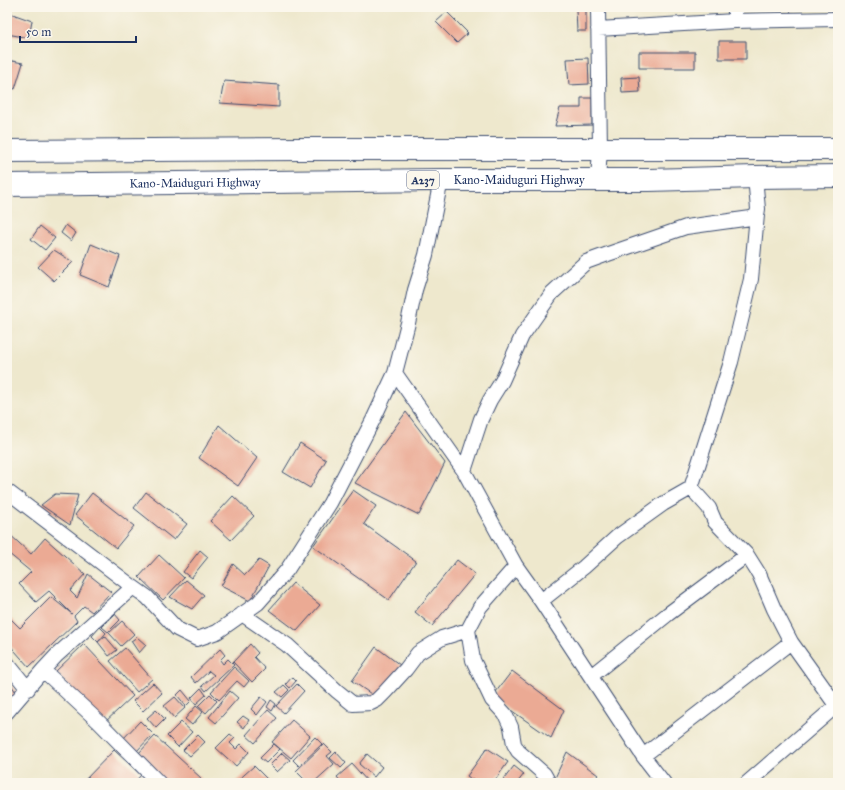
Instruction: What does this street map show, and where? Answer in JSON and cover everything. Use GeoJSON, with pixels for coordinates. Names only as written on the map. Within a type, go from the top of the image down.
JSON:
{"type":"FeatureCollection","features":[{"type":"Feature","properties":{"kind":"highway"},"geometry":{"type":"LineString","coordinates":[[7,151],[838,148]]}},
{"type":"Feature","properties":{"kind":"highway","name":"Kano-Maiduguri Highway"},"geometry":{"type":"LineString","coordinates":[[7,185],[441,180],[650,180],[838,176]]}},
{"type":"Feature","properties":{"kind":"street"},"geometry":{"type":"LineString","coordinates":[[598,7],[600,149],[598,180]]}},
{"type":"Feature","properties":{"kind":"street"},"geometry":{"type":"LineString","coordinates":[[735,7],[736,21]]}},
{"type":"Feature","properties":{"kind":"street"},"geometry":{"type":"LineString","coordinates":[[598,29],[736,21],[838,19]]}},
{"type":"Feature","properties":{"kind":"street"},"geometry":{"type":"LineString","coordinates":[[541,601],[584,567],[617,537],[663,504],[691,488],[731,362],[748,294],[751,279],[758,209],[755,177]]}},
{"type":"Feature","properties":{"kind":"street"},"geometry":{"type":"LineString","coordinates":[[7,491],[147,596],[177,629],[197,639],[217,632],[258,603],[287,570],[330,503],[373,420],[395,373],[408,324],[414,290],[426,255],[441,180]]}},
{"type":"Feature","properties":{"kind":"street"},"geometry":{"type":"LineString","coordinates":[[464,471],[481,419],[490,400],[502,381],[522,336],[552,293],[586,262],[686,227],[751,218],[757,215]]}},
{"type":"Feature","properties":{"kind":"street"},"geometry":{"type":"LineString","coordinates":[[395,373],[464,471],[516,566],[541,601],[643,756],[664,783]]}},
{"type":"Feature","properties":{"kind":"street"},"geometry":{"type":"LineString","coordinates":[[691,488],[709,508],[715,522],[747,555],[759,574],[774,609],[791,642],[837,707],[747,783]]}},
{"type":"Feature","properties":{"kind":"street"},"geometry":{"type":"LineString","coordinates":[[591,676],[668,614],[747,555]]}},
{"type":"Feature","properties":{"kind":"street"},"geometry":{"type":"LineString","coordinates":[[516,566],[480,607],[468,630],[473,660],[492,700],[505,714],[511,727],[514,744],[518,751],[544,774],[549,783]]}},
{"type":"Feature","properties":{"kind":"street"},"geometry":{"type":"LineString","coordinates":[[7,712],[57,655],[133,587]]}},
{"type":"Feature","properties":{"kind":"street"},"geometry":{"type":"LineString","coordinates":[[242,614],[288,645],[353,704],[371,703],[377,700],[401,675],[418,653],[442,638],[468,630]]}},
{"type":"Feature","properties":{"kind":"street"},"geometry":{"type":"LineString","coordinates":[[643,756],[791,642]]}},
{"type":"Feature","properties":{"kind":"street"},"geometry":{"type":"LineString","coordinates":[[7,663],[28,689]]}},
{"type":"Feature","properties":{"kind":"street"},"geometry":{"type":"LineString","coordinates":[[43,670],[98,721],[159,783]]}},
{"type":"Feature","properties":{"kind":"building"},"geometry":{"type":"Polygon","coordinates":[[[586,9],[586,31],[577,31],[576,10],[586,9]]]}},
{"type":"Feature","properties":{"kind":"building"},"geometry":{"type":"Polygon","coordinates":[[[7,12],[32,21],[29,38],[7,34],[7,12]]]}},
{"type":"Feature","properties":{"kind":"building"},"geometry":{"type":"Polygon","coordinates":[[[447,12],[468,33],[457,43],[436,22],[447,12]]]}},
{"type":"Feature","properties":{"kind":"building"},"geometry":{"type":"Polygon","coordinates":[[[719,41],[746,41],[746,59],[719,59],[719,41]]]}},
{"type":"Feature","properties":{"kind":"building"},"geometry":{"type":"Polygon","coordinates":[[[639,52],[695,52],[695,68],[639,68],[639,52]]]}},
{"type":"Feature","properties":{"kind":"building"},"geometry":{"type":"Polygon","coordinates":[[[588,58],[589,84],[569,85],[567,59],[588,58]]]}},
{"type":"Feature","properties":{"kind":"building"},"geometry":{"type":"Polygon","coordinates":[[[7,60],[23,63],[15,89],[7,87],[7,60]]]}},
{"type":"Feature","properties":{"kind":"building"},"geometry":{"type":"Polygon","coordinates":[[[639,77],[640,92],[622,93],[621,78],[639,77]]]}},
{"type":"Feature","properties":{"kind":"building"},"geometry":{"type":"Polygon","coordinates":[[[224,81],[279,85],[279,107],[220,103],[224,81]]]}},
{"type":"Feature","properties":{"kind":"building"},"geometry":{"type":"Polygon","coordinates":[[[581,98],[592,98],[592,125],[555,126],[560,108],[581,108],[581,98]]]}},
{"type":"Feature","properties":{"kind":"building"},"geometry":{"type":"Polygon","coordinates":[[[66,225],[76,233],[71,241],[61,233],[66,225]]]}},
{"type":"Feature","properties":{"kind":"building"},"geometry":{"type":"Polygon","coordinates":[[[40,226],[55,238],[45,250],[31,239],[40,226]]]}},
{"type":"Feature","properties":{"kind":"building"},"geometry":{"type":"Polygon","coordinates":[[[91,244],[120,256],[109,287],[80,275],[91,244]]]}},
{"type":"Feature","properties":{"kind":"building"},"geometry":{"type":"Polygon","coordinates":[[[54,250],[73,262],[54,281],[38,267],[54,250]]]}},
{"type":"Feature","properties":{"kind":"building"},"geometry":{"type":"Polygon","coordinates":[[[406,412],[445,463],[419,515],[355,483],[406,412]]]}},
{"type":"Feature","properties":{"kind":"building"},"geometry":{"type":"Polygon","coordinates":[[[219,425],[257,458],[238,486],[199,458],[219,425]]]}},
{"type":"Feature","properties":{"kind":"building"},"geometry":{"type":"Polygon","coordinates":[[[300,443],[326,460],[310,488],[283,472],[300,443]]]}},
{"type":"Feature","properties":{"kind":"building"},"geometry":{"type":"Polygon","coordinates":[[[353,490],[376,506],[364,524],[416,561],[389,600],[313,546],[353,490]]]}},
{"type":"Feature","properties":{"kind":"building"},"geometry":{"type":"Polygon","coordinates":[[[146,492],[187,524],[174,540],[134,508],[146,492]]]}},
{"type":"Feature","properties":{"kind":"building"},"geometry":{"type":"Polygon","coordinates":[[[92,493],[134,526],[116,548],[75,515],[92,493]]]}},
{"type":"Feature","properties":{"kind":"building"},"geometry":{"type":"Polygon","coordinates":[[[55,494],[78,495],[70,525],[41,505],[55,494]]]}},
{"type":"Feature","properties":{"kind":"building"},"geometry":{"type":"Polygon","coordinates":[[[233,496],[254,516],[231,540],[210,521],[233,496]]]}},
{"type":"Feature","properties":{"kind":"building"},"geometry":{"type":"Polygon","coordinates":[[[7,532],[31,554],[45,538],[85,574],[70,591],[77,598],[88,574],[111,592],[92,612],[84,606],[74,616],[77,621],[29,667],[7,642],[7,615],[20,628],[51,597],[72,614],[49,591],[36,602],[19,584],[31,572],[8,553],[7,554],[7,532]]]}},
{"type":"Feature","properties":{"kind":"building"},"geometry":{"type":"Polygon","coordinates":[[[200,550],[208,557],[191,578],[183,572],[200,550]]]}},
{"type":"Feature","properties":{"kind":"building"},"geometry":{"type":"Polygon","coordinates":[[[159,555],[184,578],[163,600],[139,577],[159,555]]]}},
{"type":"Feature","properties":{"kind":"building"},"geometry":{"type":"Polygon","coordinates":[[[259,560],[269,566],[250,601],[221,586],[233,564],[245,575],[259,560]]]}},
{"type":"Feature","properties":{"kind":"building"},"geometry":{"type":"Polygon","coordinates":[[[457,560],[475,574],[432,626],[415,612],[457,560]]]}},
{"type":"Feature","properties":{"kind":"building"},"geometry":{"type":"Polygon","coordinates":[[[186,580],[204,595],[192,609],[170,597],[186,580]]]}},
{"type":"Feature","properties":{"kind":"building"},"geometry":{"type":"Polygon","coordinates":[[[293,583],[320,605],[297,631],[269,610],[293,583]]]}},
{"type":"Feature","properties":{"kind":"building"},"geometry":{"type":"Polygon","coordinates":[[[115,614],[120,620],[108,632],[102,627],[115,614]]]}},
{"type":"Feature","properties":{"kind":"building"},"geometry":{"type":"Polygon","coordinates":[[[122,621],[134,634],[121,646],[109,633],[122,621]]]}},
{"type":"Feature","properties":{"kind":"building"},"geometry":{"type":"Polygon","coordinates":[[[100,627],[106,633],[98,642],[92,636],[100,627]]]}},
{"type":"Feature","properties":{"kind":"building"},"geometry":{"type":"Polygon","coordinates":[[[105,636],[117,650],[109,656],[98,642],[105,636]]]}},
{"type":"Feature","properties":{"kind":"building"},"geometry":{"type":"Polygon","coordinates":[[[137,637],[146,645],[139,653],[131,641],[137,637]]]}},
{"type":"Feature","properties":{"kind":"building"},"geometry":{"type":"Polygon","coordinates":[[[84,644],[133,696],[104,723],[55,672],[84,644]]]}},
{"type":"Feature","properties":{"kind":"building"},"geometry":{"type":"Polygon","coordinates":[[[250,644],[258,653],[254,657],[265,669],[252,682],[233,662],[250,644]]]}},
{"type":"Feature","properties":{"kind":"building"},"geometry":{"type":"Polygon","coordinates":[[[376,647],[404,668],[377,698],[352,681],[376,647]]]}},
{"type":"Feature","properties":{"kind":"building"},"geometry":{"type":"Polygon","coordinates":[[[125,648],[152,679],[137,692],[110,661],[125,648]]]}},
{"type":"Feature","properties":{"kind":"building"},"geometry":{"type":"Polygon","coordinates":[[[220,649],[225,655],[220,660],[223,664],[228,659],[234,665],[206,691],[202,686],[214,675],[209,671],[196,683],[191,677],[220,649]]]}},
{"type":"Feature","properties":{"kind":"building"},"geometry":{"type":"Polygon","coordinates":[[[234,667],[249,681],[244,687],[237,681],[219,700],[211,692],[234,667]]]}},
{"type":"Feature","properties":{"kind":"building"},"geometry":{"type":"Polygon","coordinates":[[[512,671],[564,710],[551,738],[492,697],[512,671]]]}},
{"type":"Feature","properties":{"kind":"building"},"geometry":{"type":"Polygon","coordinates":[[[292,677],[296,681],[290,688],[286,684],[292,677]]]}},
{"type":"Feature","properties":{"kind":"building"},"geometry":{"type":"Polygon","coordinates":[[[7,679],[18,695],[7,703],[7,679]]]}},
{"type":"Feature","properties":{"kind":"building"},"geometry":{"type":"Polygon","coordinates":[[[153,683],[162,693],[143,711],[133,701],[153,683]]]}},
{"type":"Feature","properties":{"kind":"building"},"geometry":{"type":"Polygon","coordinates":[[[297,684],[304,691],[284,713],[276,706],[297,684]]]}},
{"type":"Feature","properties":{"kind":"building"},"geometry":{"type":"Polygon","coordinates":[[[284,685],[289,690],[282,697],[276,692],[284,685]]]}},
{"type":"Feature","properties":{"kind":"building"},"geometry":{"type":"Polygon","coordinates":[[[201,688],[206,695],[196,704],[191,698],[201,688]]]}},
{"type":"Feature","properties":{"kind":"building"},"geometry":{"type":"Polygon","coordinates":[[[182,690],[191,701],[186,706],[177,695],[182,690]]]}},
{"type":"Feature","properties":{"kind":"building"},"geometry":{"type":"Polygon","coordinates":[[[230,691],[238,698],[216,723],[209,717],[230,691]]]}},
{"type":"Feature","properties":{"kind":"building"},"geometry":{"type":"Polygon","coordinates":[[[210,694],[217,701],[206,713],[198,706],[210,694]]]}},
{"type":"Feature","properties":{"kind":"building"},"geometry":{"type":"Polygon","coordinates":[[[175,697],[185,708],[174,718],[164,706],[175,697]]]}},
{"type":"Feature","properties":{"kind":"building"},"geometry":{"type":"Polygon","coordinates":[[[261,697],[267,702],[257,715],[251,709],[261,697]]]}},
{"type":"Feature","properties":{"kind":"building"},"geometry":{"type":"Polygon","coordinates":[[[271,700],[276,704],[272,711],[267,707],[271,700]]]}},
{"type":"Feature","properties":{"kind":"building"},"geometry":{"type":"Polygon","coordinates":[[[196,706],[203,712],[192,725],[185,719],[196,706]]]}},
{"type":"Feature","properties":{"kind":"building"},"geometry":{"type":"Polygon","coordinates":[[[156,710],[165,719],[156,728],[147,718],[156,710]]]}},
{"type":"Feature","properties":{"kind":"building"},"geometry":{"type":"Polygon","coordinates":[[[268,710],[277,718],[255,743],[246,735],[268,710]]]}},
{"type":"Feature","properties":{"kind":"building"},"geometry":{"type":"Polygon","coordinates":[[[243,716],[249,720],[244,728],[237,722],[243,716]]]}},
{"type":"Feature","properties":{"kind":"building"},"geometry":{"type":"Polygon","coordinates":[[[292,720],[310,736],[291,758],[272,742],[292,720]]]}},
{"type":"Feature","properties":{"kind":"building"},"geometry":{"type":"Polygon","coordinates":[[[140,721],[153,734],[135,753],[122,740],[140,721]]]}},
{"type":"Feature","properties":{"kind":"building"},"geometry":{"type":"Polygon","coordinates":[[[181,722],[192,732],[178,747],[167,736],[181,722]]]}},
{"type":"Feature","properties":{"kind":"building"},"geometry":{"type":"Polygon","coordinates":[[[230,734],[235,738],[230,743],[236,749],[241,744],[249,752],[236,766],[216,748],[230,734]]]}},
{"type":"Feature","properties":{"kind":"building"},"geometry":{"type":"Polygon","coordinates":[[[198,735],[205,742],[190,756],[183,750],[198,735]]]}},
{"type":"Feature","properties":{"kind":"building"},"geometry":{"type":"Polygon","coordinates":[[[155,736],[201,778],[196,783],[165,783],[136,756],[155,736]]]}},
{"type":"Feature","properties":{"kind":"building"},"geometry":{"type":"Polygon","coordinates":[[[315,737],[322,744],[299,766],[293,760],[315,737]]]}},
{"type":"Feature","properties":{"kind":"building"},"geometry":{"type":"Polygon","coordinates":[[[274,744],[280,749],[266,763],[260,758],[274,744]]]}},
{"type":"Feature","properties":{"kind":"building"},"geometry":{"type":"Polygon","coordinates":[[[324,744],[332,752],[327,756],[334,764],[313,783],[308,783],[296,771],[324,744]]]}},
{"type":"Feature","properties":{"kind":"building"},"geometry":{"type":"Polygon","coordinates":[[[487,748],[508,762],[493,783],[477,783],[467,776],[487,748]]]}},
{"type":"Feature","properties":{"kind":"building"},"geometry":{"type":"Polygon","coordinates":[[[114,750],[141,775],[134,783],[82,783],[114,750]]]}},
{"type":"Feature","properties":{"kind":"building"},"geometry":{"type":"Polygon","coordinates":[[[336,752],[346,763],[341,768],[330,758],[336,752]]]}},
{"type":"Feature","properties":{"kind":"building"},"geometry":{"type":"Polygon","coordinates":[[[567,752],[598,775],[593,783],[563,783],[555,778],[567,752]]]}},
{"type":"Feature","properties":{"kind":"building"},"geometry":{"type":"Polygon","coordinates":[[[282,753],[290,760],[277,772],[270,765],[282,753]]]}},
{"type":"Feature","properties":{"kind":"building"},"geometry":{"type":"Polygon","coordinates":[[[367,754],[382,767],[374,777],[359,764],[367,754]]]}},
{"type":"Feature","properties":{"kind":"building"},"geometry":{"type":"Polygon","coordinates":[[[352,764],[368,782],[342,783],[337,777],[352,764]]]}},
{"type":"Feature","properties":{"kind":"building"},"geometry":{"type":"Polygon","coordinates":[[[254,766],[270,782],[269,783],[235,783],[254,766]]]}},
{"type":"Feature","properties":{"kind":"building"},"geometry":{"type":"Polygon","coordinates":[[[514,766],[524,774],[517,783],[501,783],[514,766]]]}}]}
